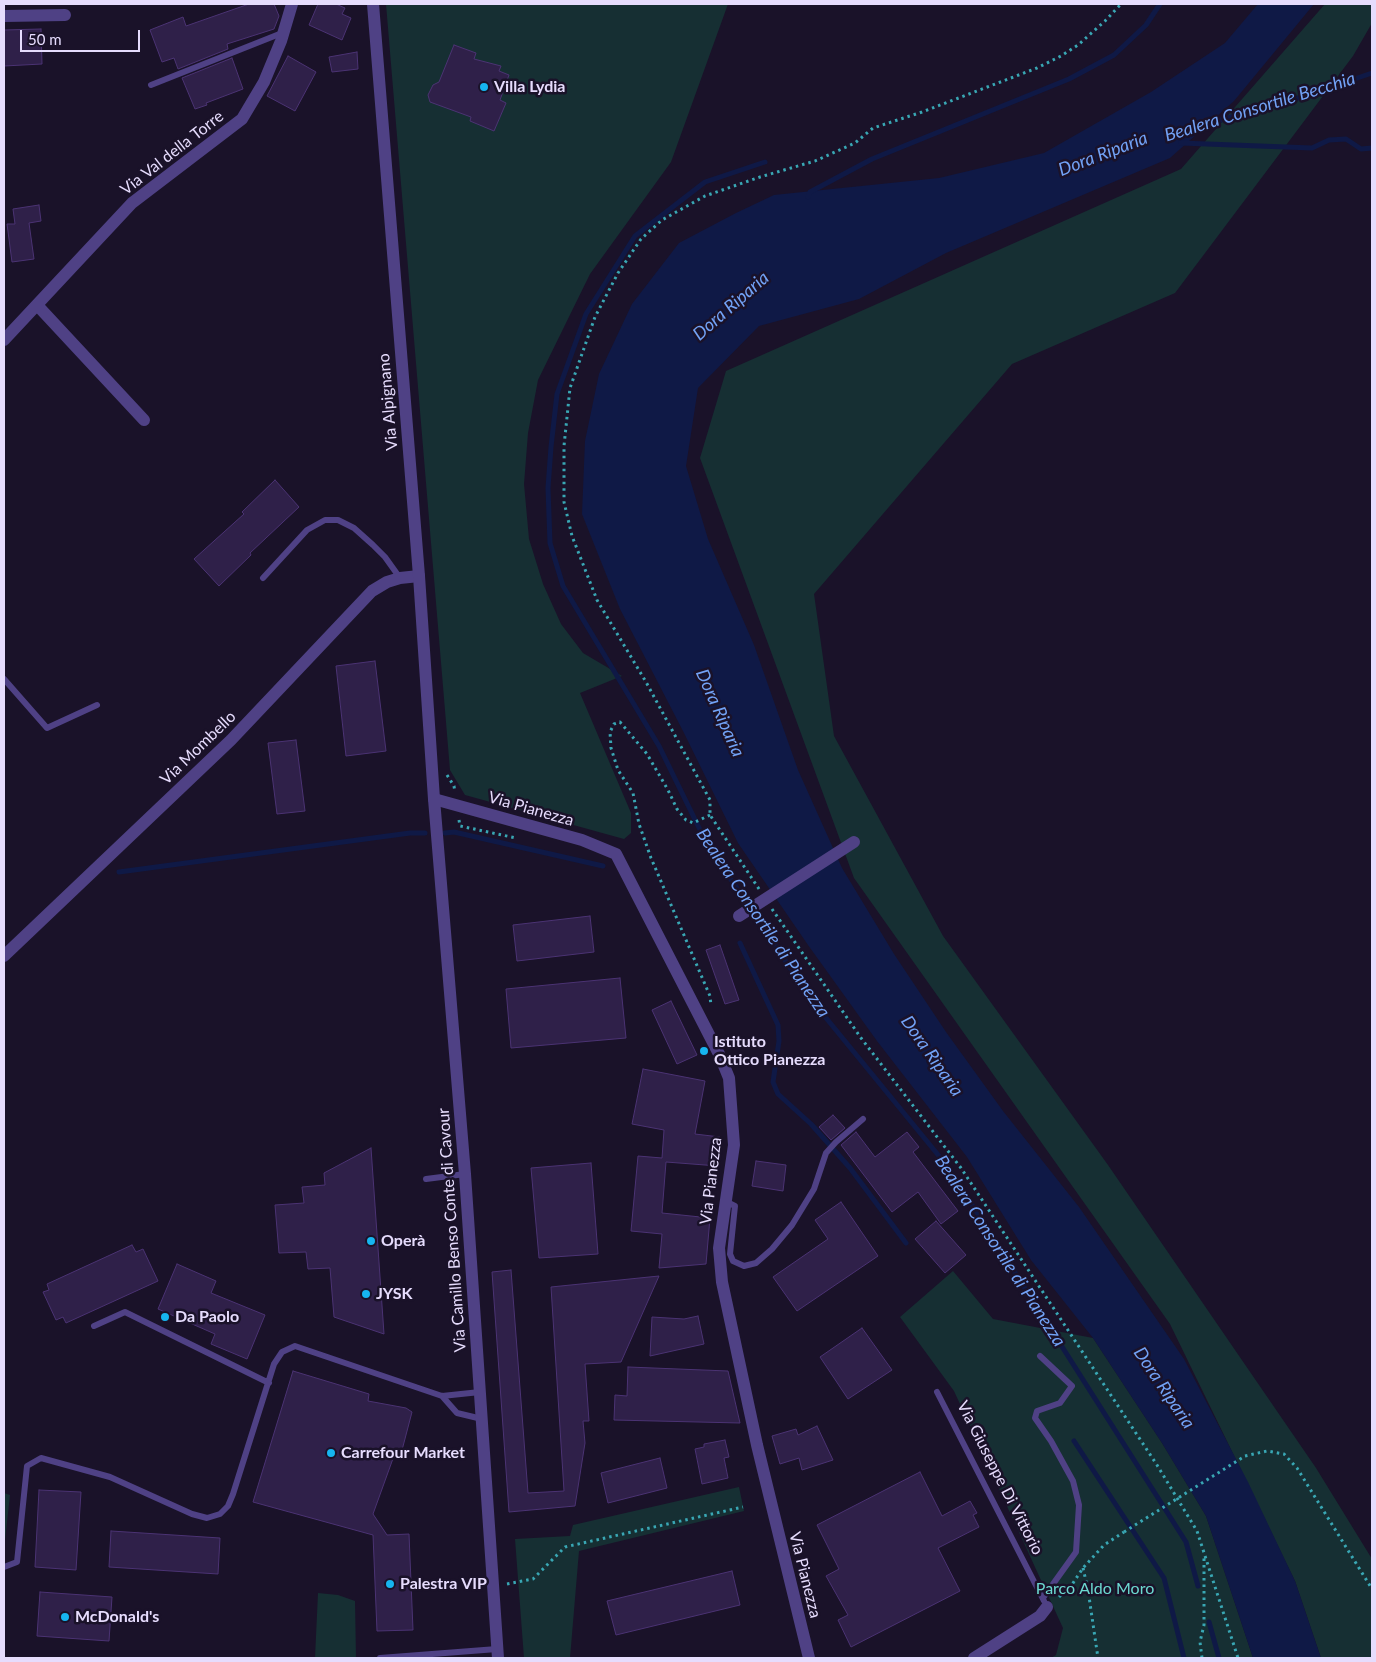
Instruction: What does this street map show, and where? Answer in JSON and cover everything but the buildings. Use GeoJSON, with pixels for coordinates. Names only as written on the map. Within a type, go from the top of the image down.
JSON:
{"type":"FeatureCollection","features":[{"type":"Feature","properties":{"kind":"street","name":"Via Val della Torre"},"geometry":{"type":"LineString","coordinates":[[4,340],[132,203],[242,118],[264,82],[292,4]]}},
{"type":"Feature","properties":{"kind":"street","name":"Via Alpignano"},"geometry":{"type":"LineString","coordinates":[[373,4],[434,799]]}},
{"type":"Feature","properties":{"kind":"street"},"geometry":{"type":"LineString","coordinates":[[4,16],[65,15]]}},
{"type":"Feature","properties":{"kind":"street"},"geometry":{"type":"LineString","coordinates":[[36,305],[144,420]]}},
{"type":"Feature","properties":{"kind":"street","name":"Via Mombello"},"geometry":{"type":"LineString","coordinates":[[4,956],[231,740],[372,591],[387,582],[418,576]]}},
{"type":"Feature","properties":{"kind":"street","name":"Via Pianezza"},"geometry":{"type":"LineString","coordinates":[[434,799],[582,840],[616,854],[720,1056],[729,1078],[734,1145],[719,1248],[722,1282],[757,1445],[809,1658]]}},
{"type":"Feature","properties":{"kind":"street","name":"Via Camillo Benso Conte di Cavour"},"geometry":{"type":"LineString","coordinates":[[434,799],[465,1174],[498,1654]]}},
{"type":"Feature","properties":{"kind":"street"},"geometry":{"type":"LineString","coordinates":[[739,916],[854,842]]}},
{"type":"Feature","properties":{"kind":"street"},"geometry":{"type":"LineString","coordinates":[[974,1658],[1040,1616],[1045,1602]]}},
{"type":"Feature","properties":{"kind":"lane"},"geometry":{"type":"LineString","coordinates":[[151,85],[283,32]]}},
{"type":"Feature","properties":{"kind":"lane"},"geometry":{"type":"LineString","coordinates":[[263,578],[307,530],[325,520],[338,520],[354,528],[373,545],[385,557],[400,578]]}},
{"type":"Feature","properties":{"kind":"lane"},"geometry":{"type":"LineString","coordinates":[[4,679],[46,728],[98,705]]}},
{"type":"Feature","properties":{"kind":"lane"},"geometry":{"type":"LineString","coordinates":[[725,1201],[735,1206],[730,1254],[733,1261],[744,1266],[756,1263],[772,1249],[792,1225],[814,1189],[826,1153],[863,1119]]}},
{"type":"Feature","properties":{"kind":"lane"},"geometry":{"type":"LineString","coordinates":[[426,1179],[465,1174]]}},
{"type":"Feature","properties":{"kind":"lane"},"geometry":{"type":"LineString","coordinates":[[94,1326],[125,1312],[269,1383]]}},
{"type":"Feature","properties":{"kind":"lane"},"geometry":{"type":"LineString","coordinates":[[4,1567],[17,1562],[28,1466],[42,1458],[110,1477],[192,1514],[207,1518],[220,1514],[228,1506],[233,1494],[274,1364],[282,1352],[294,1346],[442,1396],[480,1392]]}},
{"type":"Feature","properties":{"kind":"lane"},"geometry":{"type":"LineString","coordinates":[[1040,1356],[1072,1386],[1060,1403],[1037,1411],[1035,1418],[1051,1441],[1073,1481],[1079,1505],[1076,1552],[1045,1602]]}},
{"type":"Feature","properties":{"kind":"lane","name":"Via Giuseppe Di Vittorio"},"geometry":{"type":"LineString","coordinates":[[938,1392],[1045,1602]]}},
{"type":"Feature","properties":{"kind":"lane"},"geometry":{"type":"LineString","coordinates":[[442,1396],[457,1413],[482,1419]]}},
{"type":"Feature","properties":{"kind":"lane"},"geometry":{"type":"LineString","coordinates":[[380,1658],[498,1654]]}},
{"type":"Feature","properties":{"kind":"path"},"geometry":{"type":"LineString","coordinates":[[761,892],[710,815],[710,800],[646,682],[597,600],[583,567],[570,527],[564,502],[564,446],[570,388],[595,316],[618,273],[640,239],[662,220],[705,196],[760,177],[815,162],[854,143],[873,128],[922,112],[1037,68],[1078,45],[1121,4]]}},
{"type":"Feature","properties":{"kind":"path"},"geometry":{"type":"LineString","coordinates":[[710,815],[693,822],[686,820],[677,809],[648,754],[620,722],[614,724],[610,732],[613,756],[618,770],[633,793],[639,824],[651,858],[710,996],[711,1013]]}},
{"type":"Feature","properties":{"kind":"path"},"geometry":{"type":"LineString","coordinates":[[447,774],[454,786],[460,826],[518,838]]}},
{"type":"Feature","properties":{"kind":"path"},"geometry":{"type":"LineString","coordinates":[[772,908],[861,1038],[961,1168],[1157,1465],[1197,1531],[1238,1658]]}},
{"type":"Feature","properties":{"kind":"path"},"geometry":{"type":"LineString","coordinates":[[1045,1602],[1071,1586],[1083,1568],[1104,1545],[1245,1456],[1267,1452],[1284,1454],[1298,1468],[1372,1589]]}},
{"type":"Feature","properties":{"kind":"path"},"geometry":{"type":"LineString","coordinates":[[507,1584],[533,1579],[565,1547],[743,1507]]}},
{"type":"Feature","properties":{"kind":"path"},"geometry":{"type":"LineString","coordinates":[[1202,1658],[1200,1642],[1204,1625],[1203,1578],[1205,1555]]}},
{"type":"Feature","properties":{"kind":"path"},"geometry":{"type":"LineString","coordinates":[[1083,1568],[1098,1658]]}},
{"type":"Feature","properties":{"kind":"green space"},"geometry":{"type":"Polygon","coordinates":[[[386,4],[728,4],[671,162],[590,274],[538,380],[528,433],[524,484],[529,539],[543,584],[561,624],[583,653],[622,676],[580,693],[631,813],[631,833],[624,839],[465,795],[450,770],[386,4]]]}},
{"type":"Feature","properties":{"kind":"green space"},"geometry":{"type":"Polygon","coordinates":[[[1325,4],[1372,4],[1372,23],[1353,56],[1175,293],[1012,364],[814,594],[834,736],[943,936],[1108,1165],[1316,1468],[1372,1559],[1372,1658],[1321,1658],[1295,1581],[1170,1324],[854,878],[700,458],[726,371],[1181,169],[1325,4]]]}},
{"type":"Feature","properties":{"kind":"green space","name":"Parco Aldo Moro"},"geometry":{"type":"Polygon","coordinates":[[[953,1271],[993,1319],[1093,1338],[1162,1443],[1206,1516],[1253,1658],[1051,1658],[1056,1655],[1063,1628],[954,1391],[900,1317],[953,1271]]]}},
{"type":"Feature","properties":{"kind":"green space"},"geometry":{"type":"Polygon","coordinates":[[[739,1487],[744,1511],[579,1551],[570,1658],[524,1658],[515,1539],[570,1536],[573,1525],[739,1487]]]}},
{"type":"Feature","properties":{"kind":"green space"},"geometry":{"type":"Polygon","coordinates":[[[4,1493],[10,1495],[4,1549],[4,1493]]]}},
{"type":"Feature","properties":{"kind":"green space"},"geometry":{"type":"Polygon","coordinates":[[[318,1593],[338,1595],[355,1601],[356,1658],[315,1658],[318,1593]]]}},
{"type":"Feature","properties":{"kind":"water","name":"Dora Riparia"},"geometry":{"type":"Polygon","coordinates":[[[1258,4],[1314,4],[1234,101],[1170,158],[946,253],[859,299],[759,326],[698,388],[686,466],[708,539],[754,645],[798,770],[842,868],[894,954],[946,1032],[1003,1111],[1079,1207],[1184,1359],[1248,1482],[1295,1581],[1321,1658],[1253,1658],[1206,1516],[1162,1443],[1093,1338],[1031,1260],[967,1157],[877,1041],[738,843],[620,609],[582,514],[585,441],[599,374],[632,304],[679,243],[774,195],[939,178],[1044,153],[1151,92],[1225,43],[1258,4]]]}},
{"type":"Feature","properties":{"kind":"waterway"},"geometry":{"type":"LineString","coordinates":[[808,197],[810,192],[872,159],[1069,79],[1114,55],[1146,25],[1160,4]]}},
{"type":"Feature","properties":{"kind":"waterway","name":"Bealera Consortile Becchia"},"geometry":{"type":"LineString","coordinates":[[1203,125],[1305,96],[1372,73]]}},
{"type":"Feature","properties":{"kind":"waterway"},"geometry":{"type":"LineString","coordinates":[[1181,143],[1312,148],[1329,140],[1346,139],[1361,149],[1372,148]]}},
{"type":"Feature","properties":{"kind":"waterway","name":"Bealera Consortile di Pianezza"},"geometry":{"type":"LineString","coordinates":[[765,162],[705,182],[635,236],[586,314],[557,394],[551,447],[548,488],[550,543],[563,586],[659,746],[706,842],[813,1002],[948,1167],[1186,1542],[1198,1586]]}},
{"type":"Feature","properties":{"kind":"waterway"},"geometry":{"type":"LineString","coordinates":[[445,833],[454,832],[603,866]]}},
{"type":"Feature","properties":{"kind":"waterway"},"geometry":{"type":"LineString","coordinates":[[119,872],[410,833],[425,833]]}},
{"type":"Feature","properties":{"kind":"waterway"},"geometry":{"type":"LineString","coordinates":[[740,943],[778,1025],[779,1041],[773,1082],[778,1094],[811,1124],[850,1168],[906,1243]]}},
{"type":"Feature","properties":{"kind":"waterway"},"geometry":{"type":"LineString","coordinates":[[1074,1441],[1164,1578],[1184,1658]]}},
{"type":"Feature","properties":{"kind":"waterway","name":"Bealera Consortile di Pianezza"},"geometry":{"type":"LineString","coordinates":[[1209,1622],[1219,1658]]}},
{"type":"Feature","properties":{"kind":"place","name":"Villa Lydia"},"geometry":{"type":"Point","coordinates":[484,87]}},
{"type":"Feature","properties":{"kind":"place","name":"Istituto Ottico Pianezza"},"geometry":{"type":"Point","coordinates":[704,1051]}},
{"type":"Feature","properties":{"kind":"place","name":"Operà"},"geometry":{"type":"Point","coordinates":[371,1241]}},
{"type":"Feature","properties":{"kind":"place","name":"JYSK"},"geometry":{"type":"Point","coordinates":[366,1294]}},
{"type":"Feature","properties":{"kind":"place","name":"Da Paolo"},"geometry":{"type":"Point","coordinates":[165,1317]}},
{"type":"Feature","properties":{"kind":"place","name":"Carrefour Market"},"geometry":{"type":"Point","coordinates":[331,1453]}},
{"type":"Feature","properties":{"kind":"place","name":"Palestra VIP"},"geometry":{"type":"Point","coordinates":[390,1584]}},
{"type":"Feature","properties":{"kind":"place","name":"McDonald's"},"geometry":{"type":"Point","coordinates":[65,1617]}}]}
